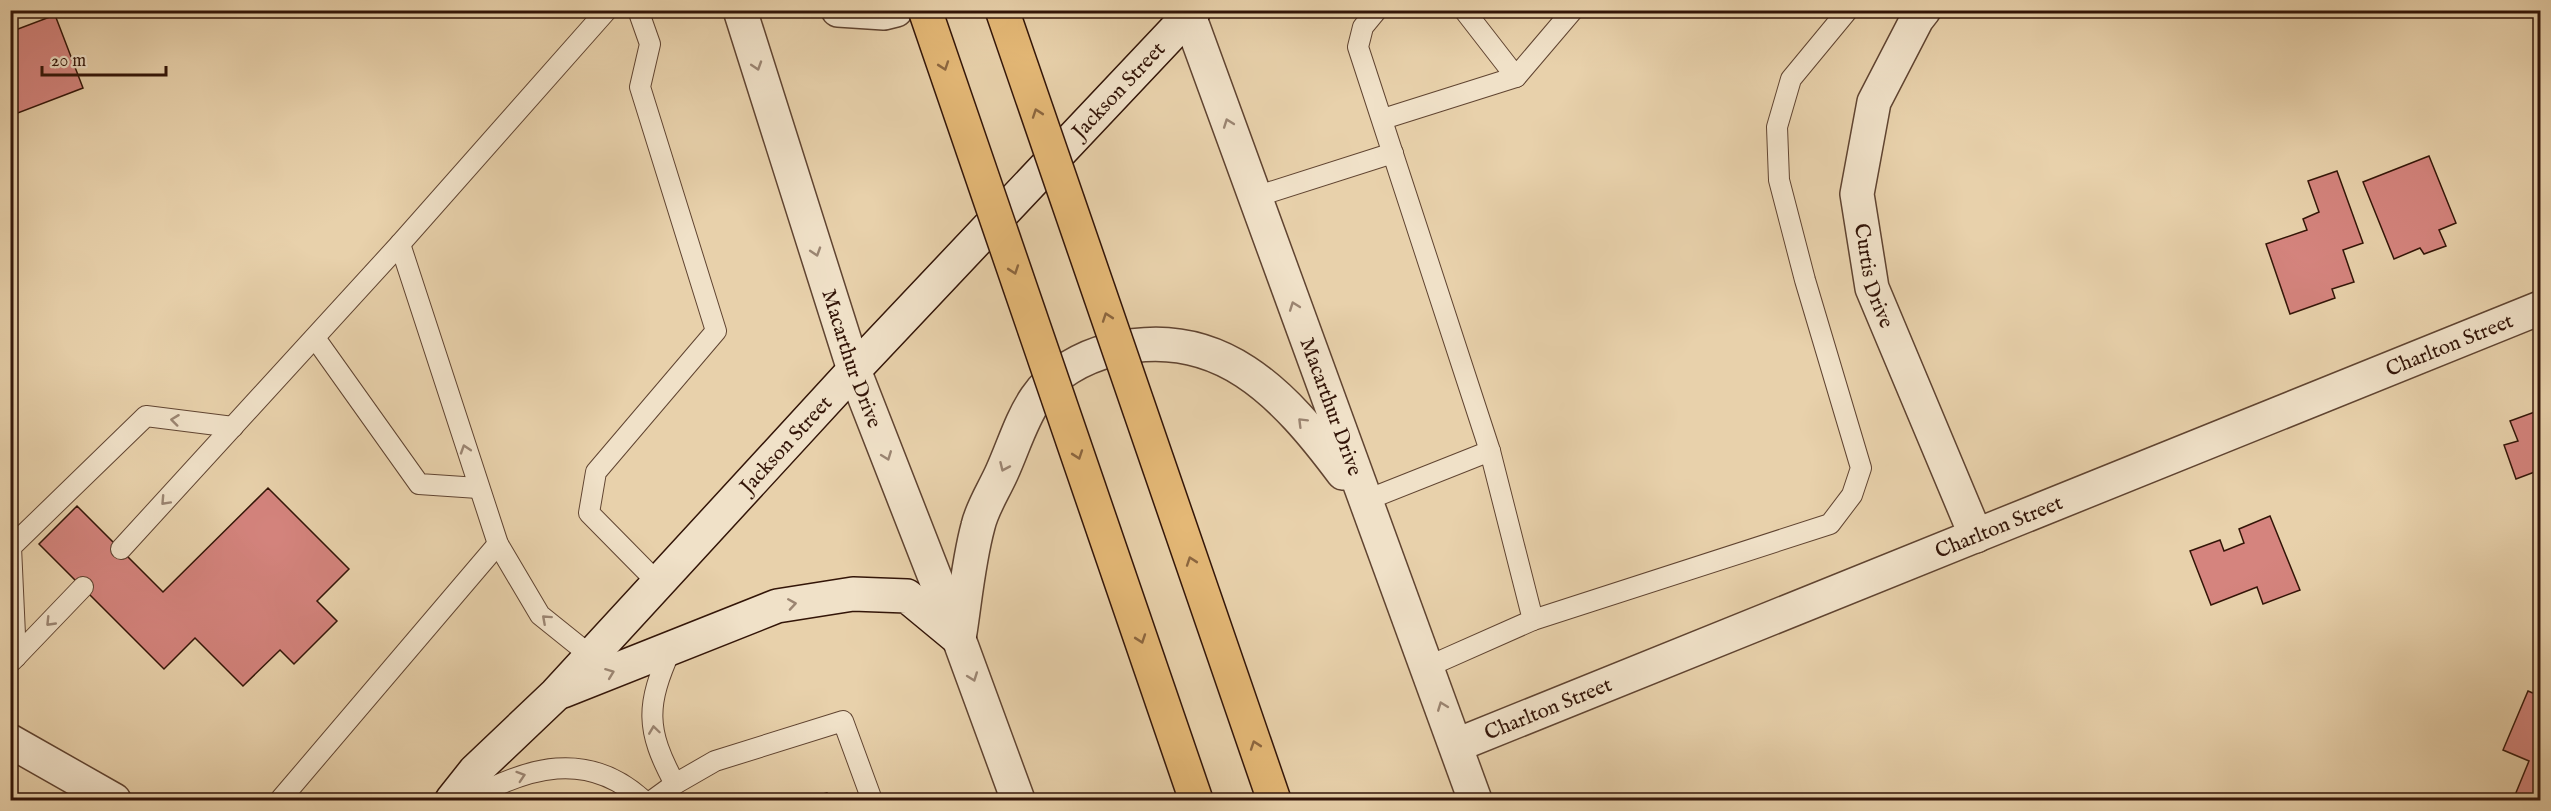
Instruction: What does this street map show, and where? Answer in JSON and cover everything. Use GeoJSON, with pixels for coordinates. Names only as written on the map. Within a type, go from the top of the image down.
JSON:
{"type":"FeatureCollection","features":[{"type":"Feature","properties":{"kind":"highway"},"geometry":{"type":"LineString","coordinates":[[925,10],[1197,801]]}},
{"type":"Feature","properties":{"kind":"highway"},"geometry":{"type":"LineString","coordinates":[[1002,10],[1274,801]]}},
{"type":"Feature","properties":{"kind":"street","name":"Macarthur Drive"},"geometry":{"type":"LineString","coordinates":[[740,10],[854,370],[959,639],[1018,801]]}},
{"type":"Feature","properties":{"kind":"street"},"geometry":{"type":"LineString","coordinates":[[838,10],[884,13],[896,10]]}},
{"type":"Feature","properties":{"kind":"street","name":"Curtis Drive"},"geometry":{"type":"LineString","coordinates":[[1924,10],[1917,19],[1874,102],[1857,194],[1872,288],[1976,536]]}},
{"type":"Feature","properties":{"kind":"street","name":"Jackson Street"},"geometry":{"type":"LineString","coordinates":[[452,801],[475,771],[556,694],[854,370],[1190,12]]}},
{"type":"Feature","properties":{"kind":"street","name":"Macarthur Drive"},"geometry":{"type":"LineString","coordinates":[[1190,12],[1364,501],[1457,745],[1475,801]]}},
{"type":"Feature","properties":{"kind":"street","name":"Charlton Street"},"geometry":{"type":"LineString","coordinates":[[1457,745],[2541,308]]}},
{"type":"Feature","properties":{"kind":"street"},"geometry":{"type":"LineString","coordinates":[[556,694],[777,606],[853,594],[907,597],[959,639],[978,525],[1036,398],[1060,373],[1100,352],[1137,344],[1177,346],[1210,352],[1272,391],[1311,430],[1364,501]]}},
{"type":"Feature","properties":{"kind":"street"},"geometry":{"type":"LineString","coordinates":[[10,741],[114,801]]}},
{"type":"Feature","properties":{"kind":"lane"},"geometry":{"type":"LineString","coordinates":[[121,549],[400,244],[607,10]]}},
{"type":"Feature","properties":{"kind":"lane"},"geometry":{"type":"LineString","coordinates":[[638,10],[650,44],[640,87],[716,331],[596,472],[589,513],[658,583]]}},
{"type":"Feature","properties":{"kind":"lane"},"geometry":{"type":"LineString","coordinates":[[1377,10],[1363,27],[1358,47],[1490,451],[1533,620]]}},
{"type":"Feature","properties":{"kind":"lane"},"geometry":{"type":"LineString","coordinates":[[1464,10],[1516,76]]}},
{"type":"Feature","properties":{"kind":"lane"},"geometry":{"type":"LineString","coordinates":[[1383,119],[1516,76],[1574,10]]}},
{"type":"Feature","properties":{"kind":"lane"},"geometry":{"type":"LineString","coordinates":[[1427,667],[1533,620],[1830,524],[1852,495],[1861,468],[1779,180],[1777,127],[1791,79],[1848,10]]}},
{"type":"Feature","properties":{"kind":"lane"},"geometry":{"type":"LineString","coordinates":[[1255,197],[1393,153]]}},
{"type":"Feature","properties":{"kind":"lane"},"geometry":{"type":"LineString","coordinates":[[400,244],[498,544],[540,615],[591,656]]}},
{"type":"Feature","properties":{"kind":"lane"},"geometry":{"type":"LineString","coordinates":[[315,338],[419,484],[478,488]]}},
{"type":"Feature","properties":{"kind":"lane"},"geometry":{"type":"LineString","coordinates":[[13,660],[11,547],[146,416],[233,427]]}},
{"type":"Feature","properties":{"kind":"lane"},"geometry":{"type":"LineString","coordinates":[[1364,501],[1490,451]]}},
{"type":"Feature","properties":{"kind":"lane"},"geometry":{"type":"LineString","coordinates":[[280,801],[498,544]]}},
{"type":"Feature","properties":{"kind":"lane"},"geometry":{"type":"LineString","coordinates":[[13,660],[83,588]]}},
{"type":"Feature","properties":{"kind":"lane"},"geometry":{"type":"LineString","coordinates":[[671,649],[654,692],[652,714],[653,736],[675,784]]}},
{"type":"Feature","properties":{"kind":"lane"},"geometry":{"type":"LineString","coordinates":[[653,801],[675,784],[715,762],[843,721],[872,801]]}},
{"type":"Feature","properties":{"kind":"lane"},"geometry":{"type":"LineString","coordinates":[[468,801],[521,775],[562,767],[605,775],[631,789],[643,801]]}},
{"type":"Feature","properties":{"kind":"building"},"geometry":{"type":"Polygon","coordinates":[[[55,15],[83,88],[10,116],[10,32],[55,15]]]}},
{"type":"Feature","properties":{"kind":"building"},"geometry":{"type":"Polygon","coordinates":[[[2429,156],[2456,223],[2439,230],[2446,246],[2424,254],[2420,248],[2394,259],[2363,182],[2429,156]]]}},
{"type":"Feature","properties":{"kind":"building"},"geometry":{"type":"Polygon","coordinates":[[[2337,171],[2363,243],[2343,250],[2354,282],[2332,289],[2335,298],[2290,314],[2266,244],[2307,230],[2303,219],[2319,212],[2308,181],[2337,171]]]}},
{"type":"Feature","properties":{"kind":"building"},"geometry":{"type":"Polygon","coordinates":[[[2540,410],[2540,470],[2516,479],[2504,445],[2518,441],[2510,421],[2540,410]]]}},
{"type":"Feature","properties":{"kind":"building"},"geometry":{"type":"Polygon","coordinates":[[[268,488],[349,569],[317,601],[337,621],[294,664],[280,650],[243,686],[195,638],[164,669],[39,544],[77,506],[163,592],[268,488]]]}},
{"type":"Feature","properties":{"kind":"building"},"geometry":{"type":"Polygon","coordinates":[[[2270,516],[2300,590],[2263,604],[2257,587],[2211,605],[2190,551],[2220,540],[2224,551],[2244,543],[2239,529],[2270,516]]]}},
{"type":"Feature","properties":{"kind":"building"},"geometry":{"type":"Polygon","coordinates":[[[2528,691],[2540,696],[2540,800],[2513,800],[2529,761],[2503,750],[2528,691]]]}},
{"type":"Feature","properties":{"kind":"building"},"geometry":{"type":"Polygon","coordinates":[[[827,793],[830,800],[801,800],[827,793]]]}}]}
